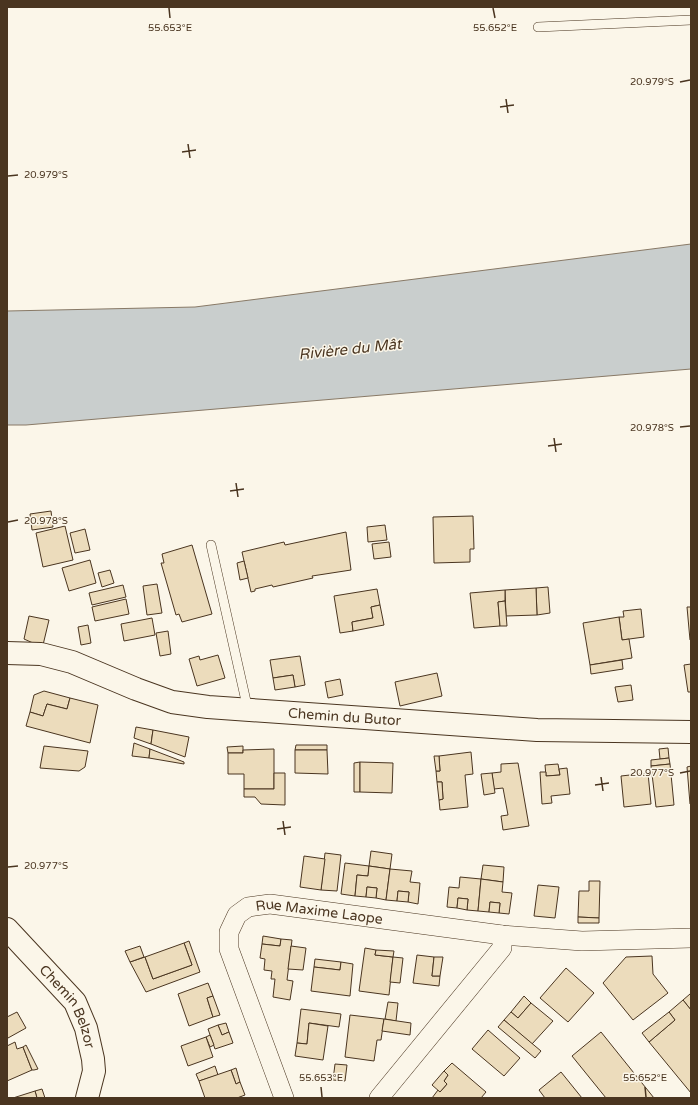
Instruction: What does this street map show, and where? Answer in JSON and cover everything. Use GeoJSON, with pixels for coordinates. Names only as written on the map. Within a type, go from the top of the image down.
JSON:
{"type":"FeatureCollection","features":[{"type":"Feature","properties":{"kind":"street","name":"Chemin du Butor"},"geometry":{"type":"LineString","coordinates":[[7,653],[41,654],[72,662],[136,689],[172,702],[208,707],[536,730],[691,732]]}},
{"type":"Feature","properties":{"kind":"street","name":"Rue Maxime Laope"},"geometry":{"type":"LineString","coordinates":[[284,1098],[229,949],[229,932],[237,915],[248,907],[270,904],[502,935],[582,941],[691,938]]}},
{"type":"Feature","properties":{"kind":"street","name":"Chemin Belzor"},"geometry":{"type":"LineString","coordinates":[[7,929],[75,1002],[86,1028],[93,1059],[94,1071],[87,1098]]}},
{"type":"Feature","properties":{"kind":"street"},"geometry":{"type":"LineString","coordinates":[[379,1098],[502,948],[502,935]]}},
{"type":"Feature","properties":{"kind":"lane"},"geometry":{"type":"LineString","coordinates":[[538,28],[691,20]]}},
{"type":"Feature","properties":{"kind":"lane"},"geometry":{"type":"LineString","coordinates":[[211,545],[248,710]]}},
{"type":"Feature","properties":{"kind":"water","name":"Rivière du Mât"},"geometry":{"type":"Polygon","coordinates":[[[691,244],[691,369],[26,425],[7,425],[7,311],[195,307],[691,244]]]}},
{"type":"Feature","properties":{"kind":"building"},"geometry":{"type":"Polygon","coordinates":[[[51,511],[53,527],[32,530],[30,514],[51,511]]]}},
{"type":"Feature","properties":{"kind":"building"},"geometry":{"type":"Polygon","coordinates":[[[473,516],[474,549],[470,549],[470,562],[434,563],[433,517],[473,516]]]}},
{"type":"Feature","properties":{"kind":"building"},"geometry":{"type":"Polygon","coordinates":[[[385,525],[387,540],[368,542],[367,527],[385,525]]]}},
{"type":"Feature","properties":{"kind":"building"},"geometry":{"type":"Polygon","coordinates":[[[65,526],[73,560],[43,567],[36,533],[65,526]]]}},
{"type":"Feature","properties":{"kind":"building"},"geometry":{"type":"Polygon","coordinates":[[[85,529],[90,550],[75,553],[70,533],[85,529]]]}},
{"type":"Feature","properties":{"kind":"building"},"geometry":{"type":"Polygon","coordinates":[[[346,532],[351,570],[312,576],[313,578],[273,587],[272,585],[255,589],[255,591],[251,592],[242,552],[284,542],[285,545],[346,532]]]}},
{"type":"Feature","properties":{"kind":"building"},"geometry":{"type":"Polygon","coordinates":[[[389,542],[391,557],[374,559],[372,544],[389,542]]]}},
{"type":"Feature","properties":{"kind":"building"},"geometry":{"type":"Polygon","coordinates":[[[192,545],[212,614],[182,622],[179,614],[176,615],[161,563],[164,563],[162,554],[192,545]]]}},
{"type":"Feature","properties":{"kind":"building"},"geometry":{"type":"Polygon","coordinates":[[[90,560],[96,583],[69,591],[62,568],[90,560]]]}},
{"type":"Feature","properties":{"kind":"building"},"geometry":{"type":"Polygon","coordinates":[[[244,561],[248,578],[240,580],[237,563],[244,561]]]}},
{"type":"Feature","properties":{"kind":"building"},"geometry":{"type":"Polygon","coordinates":[[[110,570],[114,583],[102,587],[98,573],[110,570]]]}},
{"type":"Feature","properties":{"kind":"building"},"geometry":{"type":"Polygon","coordinates":[[[157,584],[162,613],[147,615],[143,586],[157,584]]]}},
{"type":"Feature","properties":{"kind":"building"},"geometry":{"type":"Polygon","coordinates":[[[123,585],[126,597],[92,605],[89,593],[123,585]]]}},
{"type":"Feature","properties":{"kind":"building"},"geometry":{"type":"Polygon","coordinates":[[[548,587],[550,613],[537,615],[536,588],[548,587]]]}},
{"type":"Feature","properties":{"kind":"building"},"geometry":{"type":"Polygon","coordinates":[[[536,588],[537,615],[506,616],[505,590],[536,588]]]}},
{"type":"Feature","properties":{"kind":"building"},"geometry":{"type":"Polygon","coordinates":[[[377,589],[380,605],[371,607],[373,618],[352,622],[353,631],[340,633],[334,596],[377,589]]]}},
{"type":"Feature","properties":{"kind":"building"},"geometry":{"type":"Polygon","coordinates":[[[505,590],[505,601],[498,602],[500,626],[474,628],[470,593],[505,590]]]}},
{"type":"Feature","properties":{"kind":"building"},"geometry":{"type":"Polygon","coordinates":[[[126,599],[129,614],[95,621],[92,607],[126,599]]]}},
{"type":"Feature","properties":{"kind":"building"},"geometry":{"type":"Polygon","coordinates":[[[505,601],[507,626],[500,626],[498,602],[505,601]]]}},
{"type":"Feature","properties":{"kind":"building"},"geometry":{"type":"Polygon","coordinates":[[[380,605],[384,625],[353,631],[352,622],[373,618],[371,607],[380,605]]]}},
{"type":"Feature","properties":{"kind":"building"},"geometry":{"type":"Polygon","coordinates":[[[687,607],[691,607],[691,640],[690,640],[687,607]]]}},
{"type":"Feature","properties":{"kind":"building"},"geometry":{"type":"Polygon","coordinates":[[[641,609],[644,637],[622,640],[619,617],[624,617],[623,611],[641,609]]]}},
{"type":"Feature","properties":{"kind":"building"},"geometry":{"type":"Polygon","coordinates":[[[29,616],[49,620],[43,645],[24,639],[29,616]]]}},
{"type":"Feature","properties":{"kind":"building"},"geometry":{"type":"Polygon","coordinates":[[[619,617],[622,640],[629,639],[632,658],[590,665],[583,623],[619,617]]]}},
{"type":"Feature","properties":{"kind":"building"},"geometry":{"type":"Polygon","coordinates":[[[152,618],[155,635],[124,641],[121,624],[152,618]]]}},
{"type":"Feature","properties":{"kind":"building"},"geometry":{"type":"Polygon","coordinates":[[[88,625],[91,643],[81,645],[78,627],[88,625]]]}},
{"type":"Feature","properties":{"kind":"building"},"geometry":{"type":"Polygon","coordinates":[[[168,631],[171,654],[160,656],[156,633],[168,631]]]}},
{"type":"Feature","properties":{"kind":"building"},"geometry":{"type":"Polygon","coordinates":[[[218,655],[225,678],[197,686],[189,659],[199,656],[200,660],[218,655]]]}},
{"type":"Feature","properties":{"kind":"building"},"geometry":{"type":"Polygon","coordinates":[[[300,656],[305,685],[295,687],[293,675],[273,678],[270,660],[300,656]]]}},
{"type":"Feature","properties":{"kind":"building"},"geometry":{"type":"Polygon","coordinates":[[[622,660],[623,669],[591,674],[590,665],[622,660]]]}},
{"type":"Feature","properties":{"kind":"building"},"geometry":{"type":"Polygon","coordinates":[[[691,664],[691,692],[688,692],[684,665],[691,664]]]}},
{"type":"Feature","properties":{"kind":"building"},"geometry":{"type":"Polygon","coordinates":[[[437,673],[442,696],[400,706],[395,682],[437,673]]]}},
{"type":"Feature","properties":{"kind":"building"},"geometry":{"type":"Polygon","coordinates":[[[293,675],[295,687],[275,690],[273,678],[293,675]]]}},
{"type":"Feature","properties":{"kind":"building"},"geometry":{"type":"Polygon","coordinates":[[[340,679],[343,695],[328,698],[325,682],[340,679]]]}},
{"type":"Feature","properties":{"kind":"building"},"geometry":{"type":"Polygon","coordinates":[[[631,685],[633,700],[618,702],[615,687],[631,685]]]}},
{"type":"Feature","properties":{"kind":"building"},"geometry":{"type":"Polygon","coordinates":[[[44,691],[70,698],[67,709],[47,704],[43,716],[30,712],[34,695],[44,691]]]}},
{"type":"Feature","properties":{"kind":"building"},"geometry":{"type":"Polygon","coordinates":[[[70,698],[98,705],[90,743],[26,726],[30,712],[43,716],[47,704],[67,709],[70,698]]]}},
{"type":"Feature","properties":{"kind":"building"},"geometry":{"type":"Polygon","coordinates":[[[136,727],[153,730],[151,744],[134,738],[136,727]]]}},
{"type":"Feature","properties":{"kind":"building"},"geometry":{"type":"Polygon","coordinates":[[[153,730],[189,737],[185,757],[151,744],[153,730]]]}},
{"type":"Feature","properties":{"kind":"building"},"geometry":{"type":"Polygon","coordinates":[[[134,743],[150,749],[149,758],[132,756],[134,743]]]}},
{"type":"Feature","properties":{"kind":"building"},"geometry":{"type":"Polygon","coordinates":[[[296,745],[327,745],[327,750],[295,750],[296,745]]]}},
{"type":"Feature","properties":{"kind":"building"},"geometry":{"type":"Polygon","coordinates":[[[44,746],[88,751],[85,767],[79,771],[40,768],[44,746]]]}},
{"type":"Feature","properties":{"kind":"building"},"geometry":{"type":"Polygon","coordinates":[[[243,746],[243,753],[228,753],[227,747],[243,746]]]}},
{"type":"Feature","properties":{"kind":"building"},"geometry":{"type":"Polygon","coordinates":[[[668,748],[669,758],[660,759],[659,749],[668,748]]]}},
{"type":"Feature","properties":{"kind":"building"},"geometry":{"type":"Polygon","coordinates":[[[150,749],[184,762],[184,764],[149,758],[150,749]]]}},
{"type":"Feature","properties":{"kind":"building"},"geometry":{"type":"Polygon","coordinates":[[[274,749],[274,789],[244,789],[244,774],[228,774],[228,753],[243,753],[243,750],[274,749]]]}},
{"type":"Feature","properties":{"kind":"building"},"geometry":{"type":"Polygon","coordinates":[[[295,750],[327,750],[328,774],[295,773],[295,750]]]}},
{"type":"Feature","properties":{"kind":"building"},"geometry":{"type":"Polygon","coordinates":[[[471,752],[473,774],[465,775],[468,807],[440,810],[439,800],[443,799],[442,782],[437,782],[436,771],[440,771],[439,756],[471,752]]]}},
{"type":"Feature","properties":{"kind":"building"},"geometry":{"type":"Polygon","coordinates":[[[434,756],[439,756],[440,771],[436,771],[434,756]]]}},
{"type":"Feature","properties":{"kind":"building"},"geometry":{"type":"Polygon","coordinates":[[[669,758],[670,764],[651,766],[651,760],[669,758]]]}},
{"type":"Feature","properties":{"kind":"building"},"geometry":{"type":"Polygon","coordinates":[[[360,762],[360,792],[354,792],[354,763],[360,762]]]}},
{"type":"Feature","properties":{"kind":"building"},"geometry":{"type":"Polygon","coordinates":[[[360,762],[393,763],[392,793],[360,792],[360,762]]]}},
{"type":"Feature","properties":{"kind":"building"},"geometry":{"type":"Polygon","coordinates":[[[518,763],[529,826],[503,830],[501,816],[508,815],[503,788],[494,789],[492,773],[501,772],[501,764],[518,763]]]}},
{"type":"Feature","properties":{"kind":"building"},"geometry":{"type":"Polygon","coordinates":[[[558,764],[560,775],[546,776],[545,765],[558,764]]]}},
{"type":"Feature","properties":{"kind":"building"},"geometry":{"type":"Polygon","coordinates":[[[670,764],[674,805],[656,807],[651,766],[670,764]]]}},
{"type":"Feature","properties":{"kind":"building"},"geometry":{"type":"Polygon","coordinates":[[[691,766],[691,804],[690,804],[687,767],[691,766]]]}},
{"type":"Feature","properties":{"kind":"building"},"geometry":{"type":"Polygon","coordinates":[[[567,768],[570,794],[551,796],[552,803],[542,804],[540,772],[546,772],[546,776],[560,775],[559,769],[567,768]]]}},
{"type":"Feature","properties":{"kind":"building"},"geometry":{"type":"Polygon","coordinates":[[[274,773],[285,773],[285,805],[261,804],[255,797],[244,797],[244,789],[274,789],[274,773]]]}},
{"type":"Feature","properties":{"kind":"building"},"geometry":{"type":"Polygon","coordinates":[[[492,773],[495,793],[484,795],[481,774],[492,773]]]}},
{"type":"Feature","properties":{"kind":"building"},"geometry":{"type":"Polygon","coordinates":[[[648,773],[651,804],[624,807],[621,776],[648,773]]]}},
{"type":"Feature","properties":{"kind":"building"},"geometry":{"type":"Polygon","coordinates":[[[437,782],[442,782],[443,799],[439,800],[437,782]]]}},
{"type":"Feature","properties":{"kind":"building"},"geometry":{"type":"Polygon","coordinates":[[[371,851],[392,854],[390,869],[369,866],[371,851]]]}},
{"type":"Feature","properties":{"kind":"building"},"geometry":{"type":"Polygon","coordinates":[[[325,853],[341,855],[337,891],[321,890],[325,853]]]}},
{"type":"Feature","properties":{"kind":"building"},"geometry":{"type":"Polygon","coordinates":[[[304,856],[325,859],[321,890],[300,887],[304,856]]]}},
{"type":"Feature","properties":{"kind":"building"},"geometry":{"type":"Polygon","coordinates":[[[345,863],[369,866],[368,876],[357,875],[355,896],[341,894],[345,863]]]}},
{"type":"Feature","properties":{"kind":"building"},"geometry":{"type":"Polygon","coordinates":[[[483,865],[504,867],[503,882],[481,879],[483,865]]]}},
{"type":"Feature","properties":{"kind":"building"},"geometry":{"type":"Polygon","coordinates":[[[369,866],[390,869],[386,900],[376,898],[377,888],[367,887],[366,897],[355,896],[357,875],[368,876],[369,866]]]}},
{"type":"Feature","properties":{"kind":"building"},"geometry":{"type":"Polygon","coordinates":[[[390,869],[412,871],[410,882],[420,883],[418,904],[408,902],[409,892],[398,891],[397,901],[386,900],[390,869]]]}},
{"type":"Feature","properties":{"kind":"building"},"geometry":{"type":"Polygon","coordinates":[[[460,877],[481,879],[478,911],[467,910],[468,899],[458,898],[457,908],[447,907],[449,887],[459,888],[460,877]]]}},
{"type":"Feature","properties":{"kind":"building"},"geometry":{"type":"Polygon","coordinates":[[[481,879],[503,882],[502,892],[512,893],[509,914],[499,913],[500,903],[490,902],[489,912],[478,911],[481,879]]]}},
{"type":"Feature","properties":{"kind":"building"},"geometry":{"type":"Polygon","coordinates":[[[589,881],[600,881],[599,918],[578,917],[579,891],[589,891],[589,881]]]}},
{"type":"Feature","properties":{"kind":"building"},"geometry":{"type":"Polygon","coordinates":[[[538,885],[559,887],[555,918],[534,916],[538,885]]]}},
{"type":"Feature","properties":{"kind":"building"},"geometry":{"type":"Polygon","coordinates":[[[367,887],[377,888],[376,898],[366,897],[367,887]]]}},
{"type":"Feature","properties":{"kind":"building"},"geometry":{"type":"Polygon","coordinates":[[[398,891],[409,892],[408,902],[397,901],[398,891]]]}},
{"type":"Feature","properties":{"kind":"building"},"geometry":{"type":"Polygon","coordinates":[[[458,898],[468,899],[467,910],[457,908],[458,898]]]}},
{"type":"Feature","properties":{"kind":"building"},"geometry":{"type":"Polygon","coordinates":[[[490,902],[500,903],[499,913],[489,912],[490,902]]]}},
{"type":"Feature","properties":{"kind":"building"},"geometry":{"type":"Polygon","coordinates":[[[578,917],[599,918],[599,923],[578,923],[578,917]]]}},
{"type":"Feature","properties":{"kind":"building"},"geometry":{"type":"Polygon","coordinates":[[[263,936],[281,939],[280,946],[262,944],[263,936]]]}},
{"type":"Feature","properties":{"kind":"building"},"geometry":{"type":"Polygon","coordinates":[[[281,939],[292,940],[287,980],[293,981],[290,1000],[273,997],[275,979],[271,979],[272,971],[264,970],[265,959],[260,958],[262,944],[280,946],[281,939]]]}},
{"type":"Feature","properties":{"kind":"building"},"geometry":{"type":"Polygon","coordinates":[[[189,941],[200,972],[146,992],[130,962],[145,957],[153,979],[192,965],[184,943],[189,941]]]}},
{"type":"Feature","properties":{"kind":"building"},"geometry":{"type":"Polygon","coordinates":[[[184,943],[192,965],[153,979],[145,957],[184,943]]]}},
{"type":"Feature","properties":{"kind":"building"},"geometry":{"type":"Polygon","coordinates":[[[140,946],[144,957],[130,962],[125,951],[140,946]]]}},
{"type":"Feature","properties":{"kind":"building"},"geometry":{"type":"Polygon","coordinates":[[[291,946],[306,948],[303,970],[288,969],[291,946]]]}},
{"type":"Feature","properties":{"kind":"building"},"geometry":{"type":"Polygon","coordinates":[[[365,948],[376,950],[375,955],[393,957],[389,995],[359,991],[365,948]]]}},
{"type":"Feature","properties":{"kind":"building"},"geometry":{"type":"Polygon","coordinates":[[[376,950],[394,951],[393,957],[375,955],[376,950]]]}},
{"type":"Feature","properties":{"kind":"building"},"geometry":{"type":"Polygon","coordinates":[[[417,955],[434,957],[432,976],[440,976],[439,986],[413,983],[417,955]]]}},
{"type":"Feature","properties":{"kind":"building"},"geometry":{"type":"Polygon","coordinates":[[[652,956],[653,974],[668,993],[633,1020],[603,983],[626,957],[652,956]]]}},
{"type":"Feature","properties":{"kind":"building"},"geometry":{"type":"Polygon","coordinates":[[[393,957],[403,958],[400,983],[390,982],[393,957]]]}},
{"type":"Feature","properties":{"kind":"building"},"geometry":{"type":"Polygon","coordinates":[[[434,957],[443,957],[440,976],[432,976],[434,957]]]}},
{"type":"Feature","properties":{"kind":"building"},"geometry":{"type":"Polygon","coordinates":[[[315,959],[341,962],[340,970],[314,967],[315,959]]]}},
{"type":"Feature","properties":{"kind":"building"},"geometry":{"type":"Polygon","coordinates":[[[341,962],[353,964],[350,996],[311,991],[314,967],[340,970],[341,962]]]}},
{"type":"Feature","properties":{"kind":"building"},"geometry":{"type":"Polygon","coordinates":[[[566,968],[594,993],[568,1022],[540,998],[566,968]]]}},
{"type":"Feature","properties":{"kind":"building"},"geometry":{"type":"Polygon","coordinates":[[[208,983],[213,996],[207,998],[213,1017],[189,1026],[178,994],[208,983]]]}},
{"type":"Feature","properties":{"kind":"building"},"geometry":{"type":"Polygon","coordinates":[[[690,994],[691,996],[691,1010],[683,1000],[690,994]]]}},
{"type":"Feature","properties":{"kind":"building"},"geometry":{"type":"Polygon","coordinates":[[[213,996],[220,1015],[213,1017],[207,998],[213,996]]]}},
{"type":"Feature","properties":{"kind":"building"},"geometry":{"type":"Polygon","coordinates":[[[524,996],[531,1003],[518,1018],[511,1012],[524,996]]]}},
{"type":"Feature","properties":{"kind":"building"},"geometry":{"type":"Polygon","coordinates":[[[683,1000],[691,1010],[691,1093],[649,1042],[675,1020],[669,1012],[683,1000]]]}},
{"type":"Feature","properties":{"kind":"building"},"geometry":{"type":"Polygon","coordinates":[[[388,1002],[398,1003],[396,1021],[385,1019],[388,1002]]]}},
{"type":"Feature","properties":{"kind":"building"},"geometry":{"type":"Polygon","coordinates":[[[531,1003],[553,1021],[532,1044],[504,1020],[511,1012],[518,1018],[531,1003]]]}},
{"type":"Feature","properties":{"kind":"building"},"geometry":{"type":"Polygon","coordinates":[[[301,1009],[341,1014],[339,1027],[309,1023],[307,1044],[297,1043],[301,1009]]]}},
{"type":"Feature","properties":{"kind":"building"},"geometry":{"type":"Polygon","coordinates":[[[17,1012],[26,1028],[8,1038],[7,1017],[17,1012]]]}},
{"type":"Feature","properties":{"kind":"building"},"geometry":{"type":"Polygon","coordinates":[[[669,1012],[675,1020],[649,1042],[642,1033],[669,1012]]]}},
{"type":"Feature","properties":{"kind":"building"},"geometry":{"type":"Polygon","coordinates":[[[350,1015],[384,1019],[381,1040],[377,1040],[374,1061],[345,1057],[350,1015]]]}},
{"type":"Feature","properties":{"kind":"building"},"geometry":{"type":"Polygon","coordinates":[[[384,1019],[411,1023],[410,1035],[382,1031],[384,1019]]]}},
{"type":"Feature","properties":{"kind":"building"},"geometry":{"type":"Polygon","coordinates":[[[504,1020],[541,1051],[535,1058],[498,1027],[504,1020]]]}},
{"type":"Feature","properties":{"kind":"building"},"geometry":{"type":"Polygon","coordinates":[[[226,1023],[229,1032],[222,1035],[218,1025],[226,1023]]]}},
{"type":"Feature","properties":{"kind":"building"},"geometry":{"type":"Polygon","coordinates":[[[309,1023],[328,1026],[323,1060],[295,1056],[297,1043],[307,1044],[309,1023]]]}},
{"type":"Feature","properties":{"kind":"building"},"geometry":{"type":"Polygon","coordinates":[[[218,1025],[222,1035],[229,1032],[233,1043],[215,1049],[208,1029],[218,1025]]]}},
{"type":"Feature","properties":{"kind":"building"},"geometry":{"type":"Polygon","coordinates":[[[488,1030],[520,1058],[504,1076],[472,1049],[488,1030]]]}},
{"type":"Feature","properties":{"kind":"building"},"geometry":{"type":"Polygon","coordinates":[[[601,1032],[654,1098],[606,1098],[572,1056],[601,1032]]]}},
{"type":"Feature","properties":{"kind":"building"},"geometry":{"type":"Polygon","coordinates":[[[210,1035],[214,1045],[210,1047],[206,1037],[210,1035]]]}},
{"type":"Feature","properties":{"kind":"building"},"geometry":{"type":"Polygon","coordinates":[[[206,1037],[213,1057],[188,1066],[181,1046],[206,1037]]]}},
{"type":"Feature","properties":{"kind":"building"},"geometry":{"type":"Polygon","coordinates":[[[15,1042],[17,1049],[23,1047],[32,1070],[7,1081],[7,1046],[15,1042]]]}},
{"type":"Feature","properties":{"kind":"building"},"geometry":{"type":"Polygon","coordinates":[[[26,1045],[38,1069],[32,1070],[23,1047],[26,1045]]]}},
{"type":"Feature","properties":{"kind":"building"},"geometry":{"type":"Polygon","coordinates":[[[452,1063],[486,1092],[481,1098],[432,1098],[438,1090],[440,1092],[447,1084],[444,1081],[448,1075],[444,1071],[452,1063]]]}},
{"type":"Feature","properties":{"kind":"building"},"geometry":{"type":"Polygon","coordinates":[[[335,1064],[347,1065],[345,1081],[333,1080],[335,1064]]]}},
{"type":"Feature","properties":{"kind":"building"},"geometry":{"type":"Polygon","coordinates":[[[215,1066],[218,1075],[199,1081],[196,1074],[215,1066]]]}},
{"type":"Feature","properties":{"kind":"building"},"geometry":{"type":"Polygon","coordinates":[[[236,1068],[240,1082],[236,1084],[231,1070],[236,1068]]]}},
{"type":"Feature","properties":{"kind":"building"},"geometry":{"type":"Polygon","coordinates":[[[231,1070],[236,1084],[240,1082],[245,1095],[237,1098],[205,1098],[199,1081],[231,1070]]]}},
{"type":"Feature","properties":{"kind":"building"},"geometry":{"type":"Polygon","coordinates":[[[444,1071],[448,1075],[444,1081],[447,1084],[440,1092],[432,1085],[444,1071]]]}},
{"type":"Feature","properties":{"kind":"building"},"geometry":{"type":"Polygon","coordinates":[[[561,1072],[582,1098],[545,1098],[539,1090],[561,1072]]]}},
{"type":"Feature","properties":{"kind":"building"},"geometry":{"type":"Polygon","coordinates":[[[42,1089],[45,1098],[37,1098],[35,1091],[42,1089]]]}},
{"type":"Feature","properties":{"kind":"building"},"geometry":{"type":"Polygon","coordinates":[[[35,1091],[37,1098],[13,1098],[35,1091]]]}}]}
